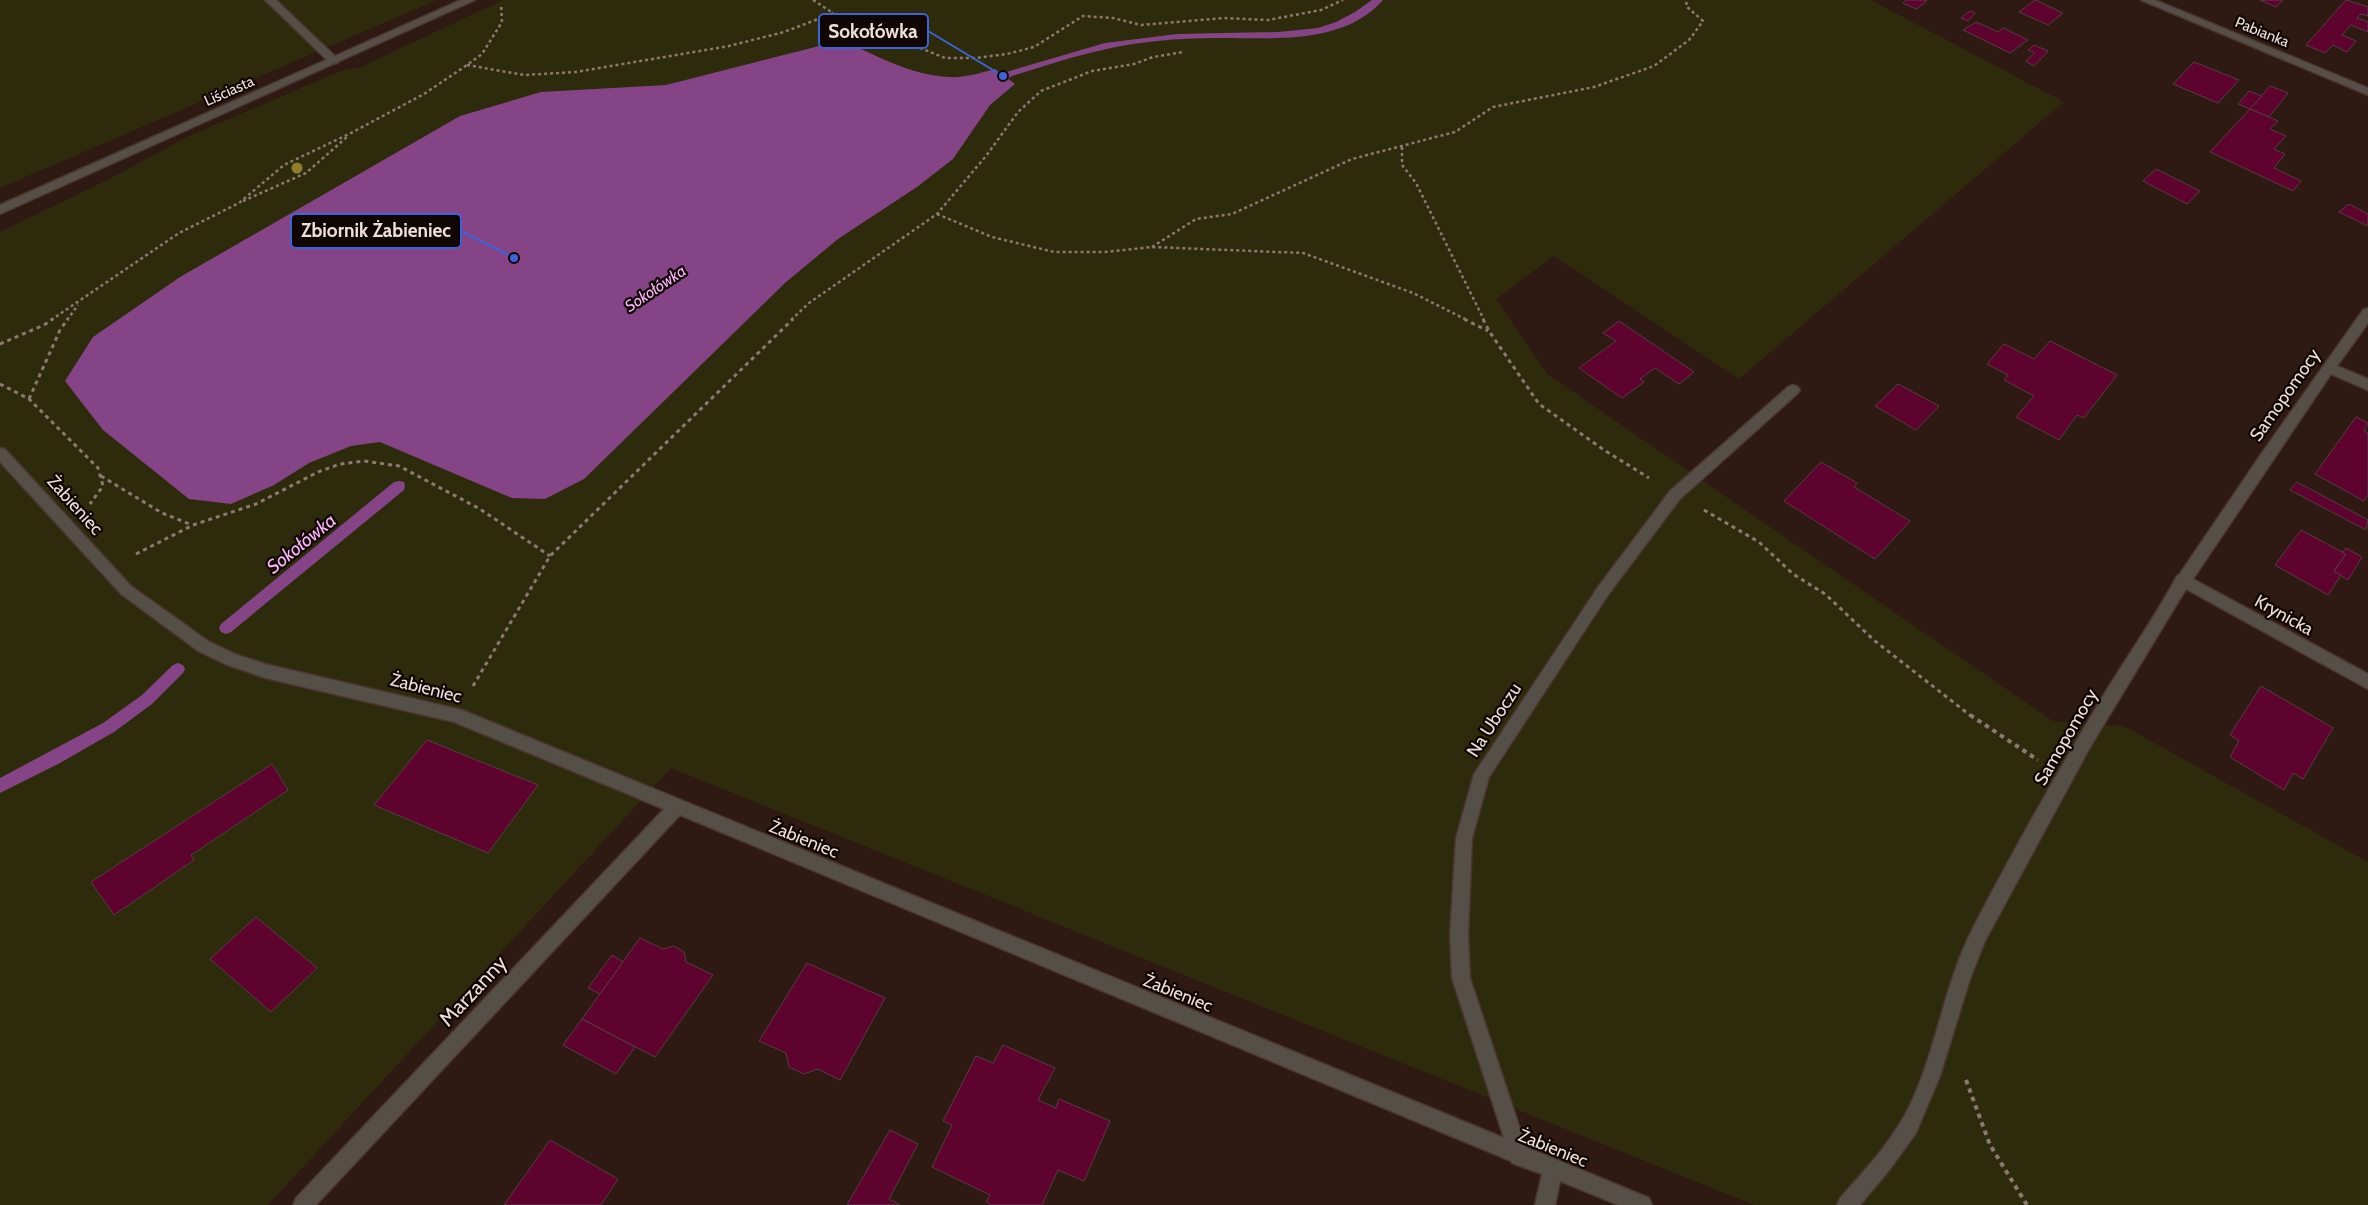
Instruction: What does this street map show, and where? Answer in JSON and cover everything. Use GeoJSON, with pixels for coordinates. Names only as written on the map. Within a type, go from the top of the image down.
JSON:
{"type":"FeatureCollection","features":[{"type":"Feature","properties":{"kind":"street"},"geometry":{"type":"LineString","coordinates":[[270,0],[334,61]]}},
{"type":"Feature","properties":{"kind":"street","name":"Liściasta"},"geometry":{"type":"LineString","coordinates":[[0,210],[470,0]]}},
{"type":"Feature","properties":{"kind":"street","name":"Pabianka"},"geometry":{"type":"LineString","coordinates":[[2146,0],[2368,92]]}},
{"type":"Feature","properties":{"kind":"street","name":"Samopomocy"},"geometry":{"type":"LineString","coordinates":[[1847,1205],[1896,1147],[1915,1114],[1929,1080],[1968,958],[2000,893],[2065,776],[2182,580],[2328,367],[2368,313]]}},
{"type":"Feature","properties":{"kind":"street"},"geometry":{"type":"LineString","coordinates":[[2328,367],[2368,385]]}},
{"type":"Feature","properties":{"kind":"street","name":"Na Uboczu"},"geometry":{"type":"LineString","coordinates":[[1520,1156],[1461,978],[1458,935],[1464,838],[1482,774],[1603,591],[1675,495],[1793,390]]}},
{"type":"Feature","properties":{"kind":"street","name":"Żabieniec"},"geometry":{"type":"LineString","coordinates":[[0,453],[126,590],[161,618],[203,646],[230,659],[265,671],[456,715],[585,767],[676,808],[1642,1205]]}},
{"type":"Feature","properties":{"kind":"street","name":"Krynicka"},"geometry":{"type":"LineString","coordinates":[[2182,580],[2368,682]]}},
{"type":"Feature","properties":{"kind":"street","name":"Marzanny"},"geometry":{"type":"LineString","coordinates":[[303,1205],[676,808]]}},
{"type":"Feature","properties":{"kind":"street"},"geometry":{"type":"LineString","coordinates":[[1545,1205],[1553,1170]]}},
{"type":"Feature","properties":{"kind":"path"},"geometry":{"type":"LineString","coordinates":[[239,203],[284,165],[351,133],[424,94],[482,54],[502,22],[500,0]]}},
{"type":"Feature","properties":{"kind":"path"},"geometry":{"type":"LineString","coordinates":[[813,0],[834,13],[945,58],[976,58],[1007,54],[1034,47],[1083,16],[1113,18],[1141,25],[1223,18],[1268,20],[1321,10],[1343,0]]}},
{"type":"Feature","properties":{"kind":"path"},"geometry":{"type":"LineString","coordinates":[[1152,247],[1196,219],[1232,214],[1352,159],[1455,132],[1493,107],[1594,87],[1654,66],[1689,40],[1702,21],[1686,6],[1687,0]]}},
{"type":"Feature","properties":{"kind":"path"},"geometry":{"type":"LineString","coordinates":[[467,65],[498,72],[532,75],[598,68],[668,58],[732,44],[812,22],[834,13]]}},
{"type":"Feature","properties":{"kind":"path"},"geometry":{"type":"LineString","coordinates":[[456,715],[550,556],[809,303],[937,214],[986,156],[1018,112],[1041,91],[1092,71],[1134,64],[1153,57],[1183,52]]}},
{"type":"Feature","properties":{"kind":"path"},"geometry":{"type":"LineString","coordinates":[[0,344],[44,325],[179,233],[306,173],[351,133]]}},
{"type":"Feature","properties":{"kind":"path"},"geometry":{"type":"LineString","coordinates":[[1402,147],[1402,165],[1416,183],[1489,331],[1539,404],[1604,450],[1675,495],[1759,542],[1793,574],[1825,594],[1875,641],[1978,721],[2008,743],[2065,776]]}},
{"type":"Feature","properties":{"kind":"path"},"geometry":{"type":"LineString","coordinates":[[937,214],[992,236],[1054,252],[1105,252],[1152,247],[1303,253],[1413,293],[1489,331]]}},
{"type":"Feature","properties":{"kind":"path"},"geometry":{"type":"LineString","coordinates":[[30,399],[60,330],[81,301]]}},
{"type":"Feature","properties":{"kind":"path"},"geometry":{"type":"LineString","coordinates":[[0,384],[30,399],[98,468],[103,486],[91,504],[62,521]]}},
{"type":"Feature","properties":{"kind":"path"},"geometry":{"type":"LineString","coordinates":[[106,569],[193,525],[256,504],[318,472],[340,464],[364,461],[400,466],[480,509],[550,556]]}},
{"type":"Feature","properties":{"kind":"path"},"geometry":{"type":"LineString","coordinates":[[100,475],[162,513],[193,525]]}},
{"type":"Feature","properties":{"kind":"path"},"geometry":{"type":"LineString","coordinates":[[1946,1025],[1990,1145],[2027,1205]]}},
{"type":"Feature","properties":{"kind":"shaded area"},"geometry":{"type":"Polygon","coordinates":[[[0,0],[437,0],[0,188],[0,0]]]}},
{"type":"Feature","properties":{"kind":"shaded area"},"geometry":{"type":"Polygon","coordinates":[[[503,0],[1871,0],[2064,102],[1739,379],[1554,256],[1496,299],[1547,374],[2053,721],[2124,726],[2368,862],[2368,1205],[1754,1205],[671,768],[268,1205],[0,1205],[0,232],[107,180],[189,136],[343,70],[361,67],[503,0]]]}},
{"type":"Feature","properties":{"kind":"water"},"geometry":{"type":"Polygon","coordinates":[[[843,40],[894,64],[921,73],[955,77],[995,69],[1015,84],[990,105],[953,159],[917,187],[838,239],[785,283],[584,479],[545,499],[512,498],[380,442],[351,446],[309,463],[274,485],[231,504],[189,499],[103,430],[65,381],[93,337],[180,277],[460,116],[541,92],[666,85],[843,40]]]}},
{"type":"Feature","properties":{"kind":"building"},"geometry":{"type":"Polygon","coordinates":[[[1906,0],[1927,1],[1916,9],[1903,3],[1906,0]]]}},
{"type":"Feature","properties":{"kind":"building"},"geometry":{"type":"Polygon","coordinates":[[[2035,0],[2063,13],[2048,25],[2019,12],[2035,0]]]}},
{"type":"Feature","properties":{"kind":"building"},"geometry":{"type":"Polygon","coordinates":[[[2260,0],[2283,0],[2276,7],[2260,0]]]}},
{"type":"Feature","properties":{"kind":"building"},"geometry":{"type":"Polygon","coordinates":[[[2346,0],[2368,7],[2368,16],[2361,14],[2357,18],[2368,22],[2368,32],[2351,25],[2342,35],[2356,41],[2347,52],[2333,45],[2325,53],[2306,45],[2346,0]]]}},
{"type":"Feature","properties":{"kind":"building"},"geometry":{"type":"Polygon","coordinates":[[[1970,11],[1975,13],[1968,21],[1961,18],[1970,11]]]}},
{"type":"Feature","properties":{"kind":"building"},"geometry":{"type":"Polygon","coordinates":[[[1976,22],[1998,32],[2003,28],[2028,40],[2010,53],[1963,30],[1976,22]]]}},
{"type":"Feature","properties":{"kind":"building"},"geometry":{"type":"Polygon","coordinates":[[[2034,45],[2048,51],[2034,66],[2026,61],[2035,53],[2028,50],[2034,45]]]}},
{"type":"Feature","properties":{"kind":"building"},"geometry":{"type":"Polygon","coordinates":[[[2194,62],[2239,80],[2218,103],[2173,84],[2194,62]]]}},
{"type":"Feature","properties":{"kind":"building"},"geometry":{"type":"Polygon","coordinates":[[[2270,86],[2288,93],[2269,117],[2250,109],[2270,86]]]}},
{"type":"Feature","properties":{"kind":"building"},"geometry":{"type":"Polygon","coordinates":[[[2249,91],[2262,96],[2250,109],[2238,104],[2249,91]]]}},
{"type":"Feature","properties":{"kind":"building"},"geometry":{"type":"Polygon","coordinates":[[[2250,109],[2278,121],[2270,129],[2286,136],[2274,149],[2285,154],[2274,168],[2301,181],[2293,191],[2210,152],[2250,109]]]}},
{"type":"Feature","properties":{"kind":"building"},"geometry":{"type":"Polygon","coordinates":[[[2156,169],[2200,191],[2187,204],[2143,181],[2156,169]]]}},
{"type":"Feature","properties":{"kind":"building"},"geometry":{"type":"Polygon","coordinates":[[[2349,204],[2368,214],[2368,226],[2339,212],[2349,204]]]}},
{"type":"Feature","properties":{"kind":"building"},"geometry":{"type":"Polygon","coordinates":[[[1619,321],[1694,372],[1679,384],[1655,368],[1640,379],[1644,382],[1622,398],[1579,368],[1616,341],[1603,333],[1619,321]]]}},
{"type":"Feature","properties":{"kind":"building"},"geometry":{"type":"Polygon","coordinates":[[[2050,341],[2117,375],[2084,418],[2077,415],[2059,440],[2016,417],[2034,396],[2004,380],[2008,375],[1987,364],[2004,344],[2034,359],[2050,341]]]}},
{"type":"Feature","properties":{"kind":"building"},"geometry":{"type":"Polygon","coordinates":[[[1898,384],[1939,406],[1916,430],[1875,406],[1898,384]]]}},
{"type":"Feature","properties":{"kind":"building"},"geometry":{"type":"Polygon","coordinates":[[[2356,417],[2368,423],[2364,431],[2368,433],[2368,495],[2364,501],[2315,474],[2356,417]]]}},
{"type":"Feature","properties":{"kind":"building"},"geometry":{"type":"Polygon","coordinates":[[[1821,462],[1857,483],[1854,487],[1910,521],[1875,559],[1784,501],[1821,462]]]}},
{"type":"Feature","properties":{"kind":"building"},"geometry":{"type":"Polygon","coordinates":[[[2297,482],[2368,520],[2366,530],[2290,490],[2297,482]]]}},
{"type":"Feature","properties":{"kind":"building"},"geometry":{"type":"Polygon","coordinates":[[[2301,530],[2346,554],[2334,571],[2341,575],[2328,595],[2275,565],[2301,530]]]}},
{"type":"Feature","properties":{"kind":"building"},"geometry":{"type":"Polygon","coordinates":[[[2346,548],[2362,557],[2348,580],[2334,571],[2346,554],[2342,553],[2346,548]]]}},
{"type":"Feature","properties":{"kind":"building"},"geometry":{"type":"Polygon","coordinates":[[[2261,686],[2333,728],[2303,779],[2293,773],[2284,790],[2230,757],[2239,741],[2230,735],[2261,686]]]}},
{"type":"Feature","properties":{"kind":"building"},"geometry":{"type":"Polygon","coordinates":[[[427,740],[538,785],[488,853],[374,805],[427,740]]]}},
{"type":"Feature","properties":{"kind":"building"},"geometry":{"type":"Polygon","coordinates":[[[272,764],[288,790],[191,855],[194,860],[114,915],[91,882],[272,764]]]}},
{"type":"Feature","properties":{"kind":"building"},"geometry":{"type":"Polygon","coordinates":[[[256,917],[317,968],[271,1012],[210,959],[256,917]]]}},
{"type":"Feature","properties":{"kind":"building"},"geometry":{"type":"Polygon","coordinates":[[[640,938],[663,949],[674,946],[684,952],[686,962],[713,975],[655,1057],[582,1019],[640,938]]]}},
{"type":"Feature","properties":{"kind":"building"},"geometry":{"type":"Polygon","coordinates":[[[612,955],[623,962],[600,994],[588,988],[612,955]]]}},
{"type":"Feature","properties":{"kind":"building"},"geometry":{"type":"Polygon","coordinates":[[[807,963],[885,998],[840,1080],[818,1069],[804,1074],[789,1067],[786,1053],[759,1041],[807,963]]]}},
{"type":"Feature","properties":{"kind":"building"},"geometry":{"type":"Polygon","coordinates":[[[582,1019],[635,1047],[616,1074],[563,1045],[582,1019]]]}},
{"type":"Feature","properties":{"kind":"building"},"geometry":{"type":"Polygon","coordinates":[[[1003,1045],[1055,1068],[1038,1100],[1056,1108],[1059,1099],[1110,1121],[1084,1181],[1058,1170],[1042,1205],[992,1205],[986,1202],[990,1195],[932,1167],[952,1125],[943,1121],[976,1056],[993,1063],[1003,1045]]]}},
{"type":"Feature","properties":{"kind":"building"},"geometry":{"type":"Polygon","coordinates":[[[890,1130],[918,1144],[889,1199],[900,1205],[847,1205],[890,1130]]]}},
{"type":"Feature","properties":{"kind":"building"},"geometry":{"type":"Polygon","coordinates":[[[550,1140],[618,1179],[601,1205],[504,1205],[550,1140]]]}},
{"type":"Feature","properties":{"kind":"waterway","name":"Sokołówka"},"geometry":{"type":"LineString","coordinates":[[988,86],[1003,76],[1076,53],[1120,43],[1211,35],[1299,34],[1319,30],[1339,24],[1359,14],[1378,0]]}},
{"type":"Feature","properties":{"kind":"waterway","name":"Sokołówka"},"geometry":{"type":"LineString","coordinates":[[226,628],[399,486]]}},
{"type":"Feature","properties":{"kind":"waterway","name":"Sokołówka"},"geometry":{"type":"LineString","coordinates":[[0,786],[73,748],[126,716],[178,669]]}},
{"type":"Feature","properties":{"kind":"place","name":"Sokołówka"},"geometry":{"type":"Point","coordinates":[1003,76]}},
{"type":"Feature","properties":{"kind":"place","name":"Zbiornik Żabieniec"},"geometry":{"type":"Point","coordinates":[514,258]}}]}
